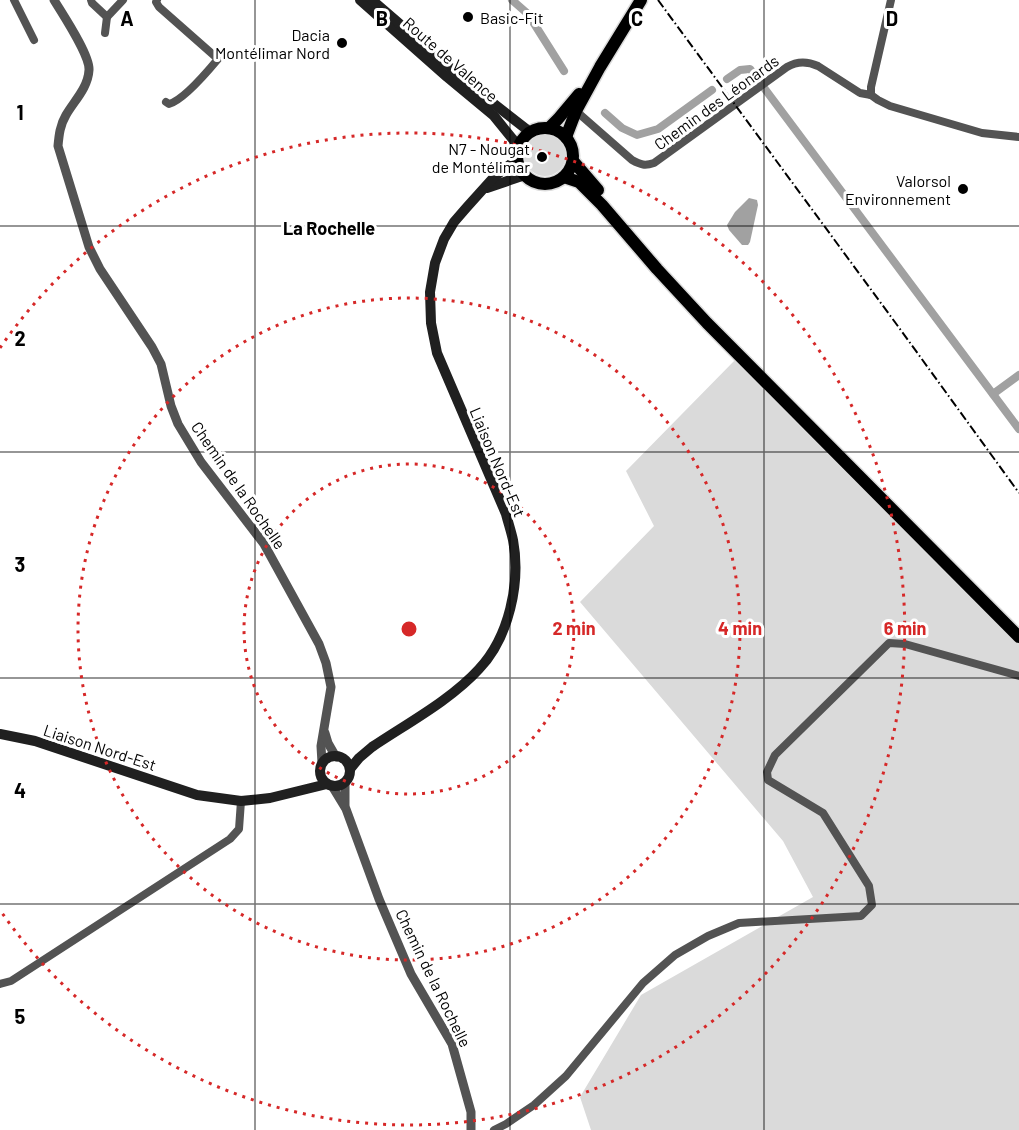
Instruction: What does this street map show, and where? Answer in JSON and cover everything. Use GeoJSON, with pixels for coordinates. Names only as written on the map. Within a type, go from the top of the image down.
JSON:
{"type":"FeatureCollection","features":[{"type":"Feature","properties":{"kind":"main road","name":"Route de Valence"},"geometry":{"type":"LineString","coordinates":[[360,0],[494,116],[518,153]]}},
{"type":"Feature","properties":{"kind":"main road","name":"Route de Valence"},"geometry":{"type":"LineString","coordinates":[[372,0],[480,93],[530,132]]}},
{"type":"Feature","properties":{"kind":"main road"},"geometry":{"type":"LineString","coordinates":[[566,136],[576,111],[600,67],[640,1]]}},
{"type":"Feature","properties":{"kind":"main road"},"geometry":{"type":"LineString","coordinates":[[549,128],[600,67]]}},
{"type":"Feature","properties":{"kind":"main road"},"geometry":{"type":"LineString","coordinates":[[549,128],[566,136],[573,149],[573,161],[564,177],[544,184],[537,183],[525,175],[520,168],[518,153],[523,138],[530,132],[549,128]]}},
{"type":"Feature","properties":{"kind":"main road","name":"Liaison Nord-Est"},"geometry":{"type":"LineString","coordinates":[[350,769],[372,747],[463,685],[481,668],[497,643],[510,614],[516,579],[513,541],[506,514],[437,353],[430,323],[430,292],[435,263],[454,222],[518,153]]}},
{"type":"Feature","properties":{"kind":"main road"},"geometry":{"type":"LineString","coordinates":[[573,161],[690,294],[1019,626]]}},
{"type":"Feature","properties":{"kind":"main road"},"geometry":{"type":"LineString","coordinates":[[484,189],[525,175]]}},
{"type":"Feature","properties":{"kind":"main road"},"geometry":{"type":"LineString","coordinates":[[564,177],[584,186],[706,322],[1019,637]]}},
{"type":"Feature","properties":{"kind":"main road","name":"Liaison Nord-Est"},"geometry":{"type":"LineString","coordinates":[[0,734],[35,741],[197,795],[241,801],[270,798],[329,785]]}},
{"type":"Feature","properties":{"kind":"main road","name":"Liaison Nord-Est"},"geometry":{"type":"LineString","coordinates":[[339,757],[356,754],[372,747]]}},
{"type":"Feature","properties":{"kind":"main road"},"geometry":{"type":"LineString","coordinates":[[339,757],[347,763],[350,769],[349,777],[339,786],[329,785],[322,779],[321,767],[329,758],[339,757]]}},
{"type":"Feature","properties":{"kind":"main road","name":"Liaison Nord-Est"},"geometry":{"type":"LineString","coordinates":[[295,791],[321,767]]}},
{"type":"Feature","properties":{"kind":"street"},"geometry":{"type":"LineString","coordinates":[[14,0],[34,40]]}},
{"type":"Feature","properties":{"kind":"street","name":"Chemin de la Rochelle"},"geometry":{"type":"LineString","coordinates":[[54,0],[86,56],[90,69],[85,87],[65,116],[59,131],[58,146],[89,247],[100,269],[152,347],[160,364],[178,424],[201,462],[264,544],[319,644],[331,687],[321,746],[321,767]]}},
{"type":"Feature","properties":{"kind":"street"},"geometry":{"type":"LineString","coordinates":[[91,0],[107,17]]}},
{"type":"Feature","properties":{"kind":"street"},"geometry":{"type":"LineString","coordinates":[[105,33],[107,17],[123,0]]}},
{"type":"Feature","properties":{"kind":"street"},"geometry":{"type":"LineString","coordinates":[[157,0],[159,7],[218,59],[175,102],[169,104],[166,102]]}},
{"type":"Feature","properties":{"kind":"street"},"geometry":{"type":"LineString","coordinates":[[871,94],[891,0]]}},
{"type":"Feature","properties":{"kind":"street","name":"Chemin des Léonards"},"geometry":{"type":"LineString","coordinates":[[576,111],[632,160],[646,166],[654,163],[794,63],[812,63],[860,93],[871,94],[890,106],[982,133],[1019,137]]}},
{"type":"Feature","properties":{"kind":"street"},"geometry":{"type":"LineString","coordinates":[[494,1130],[534,1105],[566,1077],[644,983],[675,955],[739,922],[861,916],[872,905],[869,886],[823,813],[768,780],[767,772],[775,755],[889,643],[906,644],[1019,676]]}},
{"type":"Feature","properties":{"kind":"street"},"geometry":{"type":"LineString","coordinates":[[324,730],[328,743],[339,757]]}},
{"type":"Feature","properties":{"kind":"street","name":"Chemin de la Rochelle"},"geometry":{"type":"LineString","coordinates":[[345,783],[346,809]]}},
{"type":"Feature","properties":{"kind":"street","name":"Chemin de la Rochelle"},"geometry":{"type":"LineString","coordinates":[[329,785],[346,809],[379,899],[411,974],[452,1044],[471,1112],[471,1130]]}},
{"type":"Feature","properties":{"kind":"street"},"geometry":{"type":"LineString","coordinates":[[0,984],[11,981],[230,839],[238,829],[241,801]]}},
{"type":"Feature","properties":{"kind":"shaded area"},"geometry":{"type":"Polygon","coordinates":[[[545,134],[560,140],[566,155],[560,170],[545,176],[530,170],[524,155],[530,140],[545,134]]]}},
{"type":"Feature","properties":{"kind":"shaded area"},"geometry":{"type":"Polygon","coordinates":[[[749,198],[757,200],[758,205],[750,242],[748,245],[742,245],[727,225],[735,212],[749,198]]]}},
{"type":"Feature","properties":{"kind":"shaded area"},"geometry":{"type":"Polygon","coordinates":[[[735,360],[1019,641],[1019,1130],[591,1130],[580,1097],[641,995],[813,897],[783,841],[580,602],[654,526],[626,471],[735,360]]]}},
{"type":"Feature","properties":{"kind":"waterway"},"geometry":{"type":"LineString","coordinates":[[512,0],[528,14],[564,71]]}},
{"type":"Feature","properties":{"kind":"waterway"},"geometry":{"type":"LineString","coordinates":[[727,79],[740,70],[750,69],[1019,429]]}},
{"type":"Feature","properties":{"kind":"waterway"},"geometry":{"type":"LineString","coordinates":[[605,113],[622,128],[637,135],[658,129],[712,90]]}},
{"type":"Feature","properties":{"kind":"waterway"},"geometry":{"type":"LineString","coordinates":[[993,394],[1019,375]]}},
{"type":"Feature","properties":{"kind":"railway"},"geometry":{"type":"LineString","coordinates":[[658,0],[1019,493]]}},
{"type":"Feature","properties":{"kind":"place","name":"Basic-Fit"},"geometry":{"type":"Point","coordinates":[468,17]}},
{"type":"Feature","properties":{"kind":"place","name":"Dacia Montélimar Nord"},"geometry":{"type":"Point","coordinates":[342,43]}},
{"type":"Feature","properties":{"kind":"place","name":"N7 - Nougat de Montélimar"},"geometry":{"type":"Point","coordinates":[542,157]}},
{"type":"Feature","properties":{"kind":"place","name":"Valorsol Environnement"},"geometry":{"type":"Point","coordinates":[963,189]}},
{"type":"Feature","properties":{"kind":"district","name":"La Rochelle"},"geometry":{"type":"Point","coordinates":[329,228]}}]}
